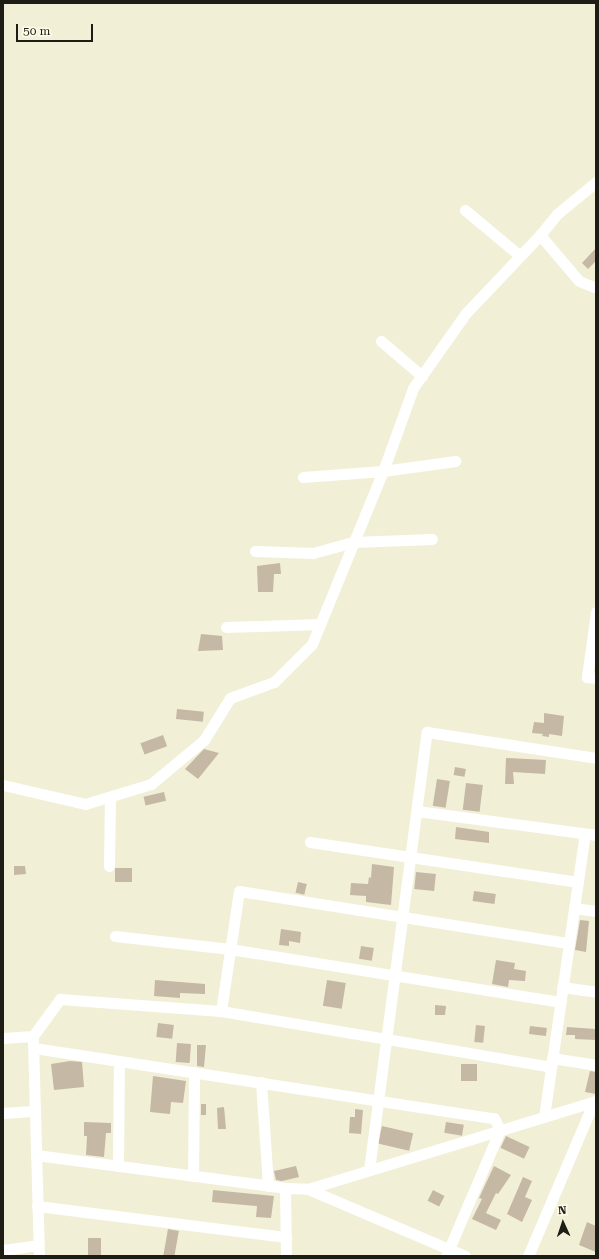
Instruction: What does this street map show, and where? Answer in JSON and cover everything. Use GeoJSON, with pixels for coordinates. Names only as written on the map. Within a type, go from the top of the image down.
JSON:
{"type":"FeatureCollection","features":[{"type":"Feature","properties":{"kind":"street"},"geometry":{"type":"LineString","coordinates":[[3,784],[85,804],[151,784],[204,740],[230,698],[274,682],[312,644],[383,471],[413,388],[466,314],[540,235],[557,214],[596,182]]}},
{"type":"Feature","properties":{"kind":"street"},"geometry":{"type":"LineString","coordinates":[[465,210],[519,256]]}},
{"type":"Feature","properties":{"kind":"street"},"geometry":{"type":"LineString","coordinates":[[540,235],[579,282],[596,288]]}},
{"type":"Feature","properties":{"kind":"street"},"geometry":{"type":"LineString","coordinates":[[381,341],[422,376]]}},
{"type":"Feature","properties":{"kind":"street"},"geometry":{"type":"LineString","coordinates":[[303,477],[383,471],[455,461]]}},
{"type":"Feature","properties":{"kind":"street"},"geometry":{"type":"LineString","coordinates":[[255,551],[313,553],[353,542],[432,539]]}},
{"type":"Feature","properties":{"kind":"street"},"geometry":{"type":"LineString","coordinates":[[596,612],[588,677],[596,678]]}},
{"type":"Feature","properties":{"kind":"street"},"geometry":{"type":"LineString","coordinates":[[226,627],[320,624]]}},
{"type":"Feature","properties":{"kind":"street"},"geometry":{"type":"LineString","coordinates":[[369,1170],[427,732],[596,758]]}},
{"type":"Feature","properties":{"kind":"street"},"geometry":{"type":"LineString","coordinates":[[109,866],[110,796]]}},
{"type":"Feature","properties":{"kind":"street"},"geometry":{"type":"LineString","coordinates":[[417,811],[596,835]]}},
{"type":"Feature","properties":{"kind":"street"},"geometry":{"type":"LineString","coordinates":[[544,1117],[584,834]]}},
{"type":"Feature","properties":{"kind":"street"},"geometry":{"type":"LineString","coordinates":[[310,842],[578,882]]}},
{"type":"Feature","properties":{"kind":"street"},"geometry":{"type":"LineString","coordinates":[[221,1011],[239,891],[569,943]]}},
{"type":"Feature","properties":{"kind":"street"},"geometry":{"type":"LineString","coordinates":[[574,908],[596,911]]}},
{"type":"Feature","properties":{"kind":"street"},"geometry":{"type":"LineString","coordinates":[[115,936],[230,949],[560,1002]]}},
{"type":"Feature","properties":{"kind":"street"},"geometry":{"type":"LineString","coordinates":[[562,987],[596,992]]}},
{"type":"Feature","properties":{"kind":"street"},"geometry":{"type":"LineString","coordinates":[[3,1250],[38,1251],[33,1036],[60,999],[221,1011],[386,1039],[552,1063],[596,1065]]}},
{"type":"Feature","properties":{"kind":"street"},"geometry":{"type":"LineString","coordinates":[[3,1038],[33,1036]]}},
{"type":"Feature","properties":{"kind":"street"},"geometry":{"type":"LineString","coordinates":[[34,1048],[494,1118],[500,1130],[447,1253]]}},
{"type":"Feature","properties":{"kind":"street"},"geometry":{"type":"LineString","coordinates":[[118,1166],[119,1061]]}},
{"type":"Feature","properties":{"kind":"street"},"geometry":{"type":"LineString","coordinates":[[193,1176],[194,1072]]}},
{"type":"Feature","properties":{"kind":"street"},"geometry":{"type":"LineString","coordinates":[[261,1082],[268,1186]]}},
{"type":"Feature","properties":{"kind":"street"},"geometry":{"type":"LineString","coordinates":[[36,1155],[268,1186],[308,1189],[595,1101]]}},
{"type":"Feature","properties":{"kind":"street"},"geometry":{"type":"LineString","coordinates":[[528,1256],[595,1101]]}},
{"type":"Feature","properties":{"kind":"street"},"geometry":{"type":"LineString","coordinates":[[3,1113],[35,1111]]}},
{"type":"Feature","properties":{"kind":"street"},"geometry":{"type":"LineString","coordinates":[[285,1188],[286,1256]]}},
{"type":"Feature","properties":{"kind":"street"},"geometry":{"type":"LineString","coordinates":[[308,1189],[447,1253],[465,1256]]}},
{"type":"Feature","properties":{"kind":"street"},"geometry":{"type":"LineString","coordinates":[[37,1206],[286,1237]]}},
{"type":"Feature","properties":{"kind":"building"},"geometry":{"type":"Polygon","coordinates":[[[596,248],[596,261],[588,269],[582,263],[596,248]]]}},
{"type":"Feature","properties":{"kind":"building"},"geometry":{"type":"Polygon","coordinates":[[[280,563],[281,574],[274,574],[273,592],[258,592],[257,566],[280,563]]]}},
{"type":"Feature","properties":{"kind":"building"},"geometry":{"type":"Polygon","coordinates":[[[201,634],[222,636],[223,650],[198,651],[201,634]]]}},
{"type":"Feature","properties":{"kind":"building"},"geometry":{"type":"Polygon","coordinates":[[[177,709],[204,712],[203,722],[176,719],[177,709]]]}},
{"type":"Feature","properties":{"kind":"building"},"geometry":{"type":"Polygon","coordinates":[[[544,713],[564,716],[562,736],[549,734],[549,737],[542,736],[543,734],[532,733],[534,722],[544,723],[544,713]]]}},
{"type":"Feature","properties":{"kind":"building"},"geometry":{"type":"Polygon","coordinates":[[[163,735],[167,746],[145,754],[140,743],[163,735]]]}},
{"type":"Feature","properties":{"kind":"building"},"geometry":{"type":"Polygon","coordinates":[[[204,749],[219,753],[198,779],[185,769],[204,749]]]}},
{"type":"Feature","properties":{"kind":"building"},"geometry":{"type":"Polygon","coordinates":[[[506,758],[546,760],[545,774],[513,772],[514,784],[505,784],[506,758]]]}},
{"type":"Feature","properties":{"kind":"building"},"geometry":{"type":"Polygon","coordinates":[[[455,767],[466,769],[464,777],[454,775],[455,767]]]}},
{"type":"Feature","properties":{"kind":"building"},"geometry":{"type":"Polygon","coordinates":[[[437,779],[450,781],[446,808],[433,806],[437,779]]]}},
{"type":"Feature","properties":{"kind":"building"},"geometry":{"type":"Polygon","coordinates":[[[466,783],[483,785],[480,812],[463,810],[466,783]]]}},
{"type":"Feature","properties":{"kind":"building"},"geometry":{"type":"Polygon","coordinates":[[[164,792],[166,801],[146,805],[144,797],[164,792]]]}},
{"type":"Feature","properties":{"kind":"building"},"geometry":{"type":"Polygon","coordinates":[[[456,827],[489,832],[489,843],[455,839],[456,827]]]}},
{"type":"Feature","properties":{"kind":"building"},"geometry":{"type":"Polygon","coordinates":[[[372,864],[394,867],[391,905],[366,902],[366,896],[350,895],[351,883],[368,884],[369,877],[371,878],[372,864]]]}},
{"type":"Feature","properties":{"kind":"building"},"geometry":{"type":"Polygon","coordinates":[[[14,866],[25,866],[26,874],[14,875],[14,866]]]}},
{"type":"Feature","properties":{"kind":"building"},"geometry":{"type":"Polygon","coordinates":[[[115,868],[132,868],[132,882],[115,882],[115,868]]]}},
{"type":"Feature","properties":{"kind":"building"},"geometry":{"type":"Polygon","coordinates":[[[416,872],[436,874],[434,891],[414,889],[416,872]]]}},
{"type":"Feature","properties":{"kind":"building"},"geometry":{"type":"Polygon","coordinates":[[[298,882],[307,884],[304,895],[296,893],[298,882]]]}},
{"type":"Feature","properties":{"kind":"building"},"geometry":{"type":"Polygon","coordinates":[[[474,891],[496,894],[494,904],[473,901],[474,891]]]}},
{"type":"Feature","properties":{"kind":"building"},"geometry":{"type":"Polygon","coordinates":[[[580,920],[589,921],[586,952],[575,950],[580,920]]]}},
{"type":"Feature","properties":{"kind":"building"},"geometry":{"type":"Polygon","coordinates":[[[281,929],[301,932],[300,943],[289,941],[289,946],[279,945],[281,929]]]}},
{"type":"Feature","properties":{"kind":"building"},"geometry":{"type":"Polygon","coordinates":[[[361,946],[374,948],[372,961],[359,959],[361,946]]]}},
{"type":"Feature","properties":{"kind":"building"},"geometry":{"type":"Polygon","coordinates":[[[496,960],[515,963],[514,969],[526,971],[525,981],[509,980],[508,987],[492,984],[496,960]]]}},
{"type":"Feature","properties":{"kind":"building"},"geometry":{"type":"Polygon","coordinates":[[[155,980],[205,984],[205,994],[180,993],[180,998],[154,996],[155,980]]]}},
{"type":"Feature","properties":{"kind":"building"},"geometry":{"type":"Polygon","coordinates":[[[327,980],[346,983],[342,1009],[323,1006],[327,980]]]}},
{"type":"Feature","properties":{"kind":"building"},"geometry":{"type":"Polygon","coordinates":[[[435,1005],[446,1006],[445,1015],[435,1015],[435,1005]]]}},
{"type":"Feature","properties":{"kind":"building"},"geometry":{"type":"Polygon","coordinates":[[[158,1023],[174,1025],[172,1039],[156,1037],[158,1023]]]}},
{"type":"Feature","properties":{"kind":"building"},"geometry":{"type":"Polygon","coordinates":[[[476,1025],[485,1026],[483,1043],[474,1042],[476,1025]]]}},
{"type":"Feature","properties":{"kind":"building"},"geometry":{"type":"Polygon","coordinates":[[[530,1026],[547,1028],[546,1036],[529,1034],[530,1026]]]}},
{"type":"Feature","properties":{"kind":"building"},"geometry":{"type":"Polygon","coordinates":[[[567,1027],[596,1029],[596,1040],[575,1039],[575,1035],[566,1035],[567,1027]]]}},
{"type":"Feature","properties":{"kind":"building"},"geometry":{"type":"Polygon","coordinates":[[[177,1043],[191,1044],[190,1063],[176,1062],[177,1043]]]}},
{"type":"Feature","properties":{"kind":"building"},"geometry":{"type":"Polygon","coordinates":[[[197,1045],[206,1045],[204,1067],[197,1066],[197,1045]]]}},
{"type":"Feature","properties":{"kind":"building"},"geometry":{"type":"Polygon","coordinates":[[[70,1061],[82,1062],[84,1087],[54,1090],[51,1064],[70,1061]]]}},
{"type":"Feature","properties":{"kind":"building"},"geometry":{"type":"Polygon","coordinates":[[[461,1064],[477,1064],[477,1081],[461,1081],[461,1064]]]}},
{"type":"Feature","properties":{"kind":"building"},"geometry":{"type":"Polygon","coordinates":[[[590,1071],[596,1072],[596,1094],[585,1092],[590,1071]]]}},
{"type":"Feature","properties":{"kind":"building"},"geometry":{"type":"Polygon","coordinates":[[[153,1076],[186,1081],[183,1103],[171,1102],[170,1114],[150,1112],[153,1076]]]}},
{"type":"Feature","properties":{"kind":"building"},"geometry":{"type":"Polygon","coordinates":[[[201,1104],[206,1104],[206,1115],[201,1115],[201,1104]]]}},
{"type":"Feature","properties":{"kind":"building"},"geometry":{"type":"Polygon","coordinates":[[[224,1107],[226,1129],[218,1129],[217,1108],[224,1107]]]}},
{"type":"Feature","properties":{"kind":"building"},"geometry":{"type":"Polygon","coordinates":[[[355,1109],[363,1110],[361,1134],[349,1133],[350,1117],[355,1117],[355,1109]]]}},
{"type":"Feature","properties":{"kind":"building"},"geometry":{"type":"Polygon","coordinates":[[[84,1122],[111,1123],[111,1133],[106,1133],[104,1157],[86,1155],[87,1136],[84,1136],[84,1122]]]}},
{"type":"Feature","properties":{"kind":"building"},"geometry":{"type":"Polygon","coordinates":[[[446,1122],[464,1125],[462,1136],[444,1133],[446,1122]]]}},
{"type":"Feature","properties":{"kind":"building"},"geometry":{"type":"Polygon","coordinates":[[[382,1126],[413,1133],[409,1151],[378,1144],[382,1126]]]}},
{"type":"Feature","properties":{"kind":"building"},"geometry":{"type":"Polygon","coordinates":[[[506,1136],[530,1147],[524,1159],[501,1148],[506,1136]]]}},
{"type":"Feature","properties":{"kind":"building"},"geometry":{"type":"Polygon","coordinates":[[[296,1166],[299,1177],[282,1181],[276,1180],[274,1171],[296,1166]]]}},
{"type":"Feature","properties":{"kind":"building"},"geometry":{"type":"Polygon","coordinates":[[[494,1166],[511,1175],[498,1194],[496,1193],[486,1213],[501,1220],[496,1230],[472,1219],[482,1199],[479,1198],[494,1166]]]}},
{"type":"Feature","properties":{"kind":"building"},"geometry":{"type":"Polygon","coordinates":[[[523,1177],[532,1181],[525,1197],[532,1200],[522,1222],[507,1214],[523,1177]]]}},
{"type":"Feature","properties":{"kind":"building"},"geometry":{"type":"Polygon","coordinates":[[[213,1190],[274,1196],[271,1218],[256,1217],[257,1206],[212,1202],[213,1190]]]}},
{"type":"Feature","properties":{"kind":"building"},"geometry":{"type":"Polygon","coordinates":[[[433,1190],[445,1196],[439,1207],[428,1201],[433,1190]]]}},
{"type":"Feature","properties":{"kind":"building"},"geometry":{"type":"Polygon","coordinates":[[[587,1222],[596,1226],[596,1252],[579,1245],[587,1222]]]}},
{"type":"Feature","properties":{"kind":"building"},"geometry":{"type":"Polygon","coordinates":[[[168,1229],[179,1231],[174,1256],[163,1256],[168,1229]]]}},
{"type":"Feature","properties":{"kind":"building"},"geometry":{"type":"Polygon","coordinates":[[[88,1238],[101,1238],[101,1256],[88,1256],[88,1238]]]}}]}
